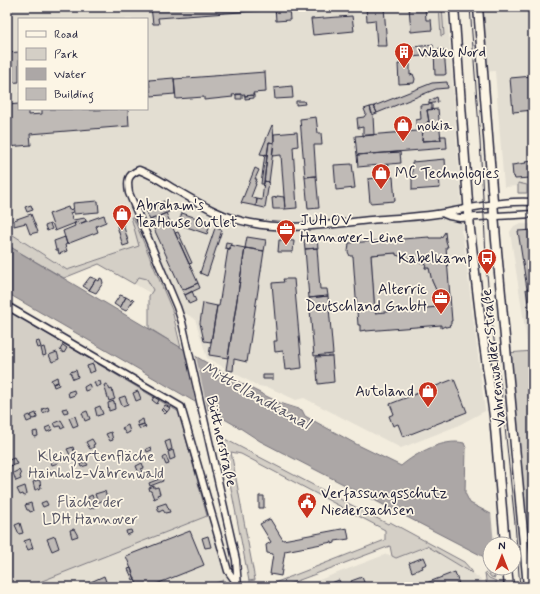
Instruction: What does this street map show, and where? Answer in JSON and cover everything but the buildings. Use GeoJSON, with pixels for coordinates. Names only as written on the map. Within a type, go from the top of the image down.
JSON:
{"type":"FeatureCollection","features":[{"type":"Feature","properties":{"kind":"main road","name":"Vahrenwalder Straße"},"geometry":{"type":"LineString","coordinates":[[454,7],[469,208],[480,323],[494,416],[504,536]]}},
{"type":"Feature","properties":{"kind":"main road","name":"Vahrenwalder Straße"},"geometry":{"type":"LineString","coordinates":[[478,7],[494,217],[528,585]]}},
{"type":"Feature","properties":{"kind":"main road"},"geometry":{"type":"LineString","coordinates":[[508,576],[508,587]]}},
{"type":"Feature","properties":{"kind":"street","name":"Büttnerstraße"},"geometry":{"type":"LineString","coordinates":[[238,586],[236,560],[184,331],[177,307],[129,193],[128,181],[130,176],[132,173],[139,170],[224,216],[270,226],[298,226],[443,213]]}},
{"type":"Feature","properties":{"kind":"street"},"geometry":{"type":"LineString","coordinates":[[443,213],[494,204],[533,202]]}},
{"type":"Feature","properties":{"kind":"street"},"geometry":{"type":"LineString","coordinates":[[443,213],[448,216],[460,218],[533,214]]}},
{"type":"Feature","properties":{"kind":"street","name":"Büttnerstraße"},"geometry":{"type":"LineString","coordinates":[[7,306],[181,407],[228,571],[238,586]]}},
{"type":"Feature","properties":{"kind":"shaded area"},"geometry":{"type":"Polygon","coordinates":[[[7,7],[447,7],[463,227],[461,231],[485,411],[457,426],[401,448],[304,398],[296,400],[270,388],[258,386],[207,358],[195,319],[93,260],[67,270],[7,231],[7,7]]]}},
{"type":"Feature","properties":{"kind":"shaded area"},"geometry":{"type":"Polygon","coordinates":[[[479,7],[533,7],[533,193],[518,194],[518,186],[504,187],[495,71],[483,72],[479,7]]]}},
{"type":"Feature","properties":{"kind":"shaded area"},"geometry":{"type":"Polygon","coordinates":[[[518,224],[533,224],[533,347],[528,348],[510,232],[514,226],[518,224]]]}},
{"type":"Feature","properties":{"kind":"shaded area"},"geometry":{"type":"Polygon","coordinates":[[[218,514],[226,563],[238,587],[27,587],[207,516],[218,514]]]}},
{"type":"Feature","properties":{"kind":"shaded area"},"geometry":{"type":"Polygon","coordinates":[[[427,547],[481,579],[482,587],[301,587],[387,554],[396,558],[427,547]]]}},
{"type":"Feature","properties":{"kind":"green space"},"geometry":{"type":"Polygon","coordinates":[[[439,7],[442,7],[444,35],[441,36],[439,7]]]}},
{"type":"Feature","properties":{"kind":"green space"},"geometry":{"type":"Polygon","coordinates":[[[518,183],[527,185],[527,193],[518,193],[518,183]]]}},
{"type":"Feature","properties":{"kind":"green space"},"geometry":{"type":"Polygon","coordinates":[[[131,217],[133,217],[172,310],[181,348],[149,328],[149,296],[153,290],[147,279],[139,277],[134,284],[99,264],[64,278],[7,245],[7,231],[67,270],[139,246],[131,217]]]}},
{"type":"Feature","properties":{"kind":"green space"},"geometry":{"type":"Polygon","coordinates":[[[396,253],[426,264],[425,268],[429,268],[432,281],[437,292],[438,307],[375,313],[371,255],[396,253]]]}},
{"type":"Feature","properties":{"kind":"green space","name":"Kleingartenfläche Hainholz-Vahrenwald"},"geometry":{"type":"Polygon","coordinates":[[[7,310],[179,412],[207,516],[27,587],[7,587],[7,310]]]}},
{"type":"Feature","properties":{"kind":"green space"},"geometry":{"type":"Polygon","coordinates":[[[533,351],[533,536],[525,532],[507,353],[533,351]]]}},
{"type":"Feature","properties":{"kind":"green space"},"geometry":{"type":"Polygon","coordinates":[[[221,437],[388,524],[390,522],[464,562],[472,573],[427,546],[396,558],[392,556],[390,546],[281,587],[264,587],[385,540],[385,530],[241,454],[231,452],[255,580],[249,581],[221,437]]]}},
{"type":"Feature","properties":{"kind":"green space"},"geometry":{"type":"Polygon","coordinates":[[[485,576],[496,581],[496,587],[487,587],[485,576]]]}},
{"type":"Feature","properties":{"kind":"green space"},"geometry":{"type":"Polygon","coordinates":[[[224,580],[226,587],[205,587],[224,580]]]}},
{"type":"Feature","properties":{"kind":"water","name":"Mittellandkanal"},"geometry":{"type":"Polygon","coordinates":[[[7,245],[246,386],[280,403],[302,410],[305,416],[356,444],[401,466],[414,456],[439,445],[456,442],[464,443],[466,448],[465,493],[470,503],[533,536],[522,555],[522,536],[482,536],[482,556],[260,441],[7,293],[7,245]]]}},
{"type":"Feature","properties":{"kind":"pier"},"geometry":{"type":"Polygon","coordinates":[[[183,346],[195,353],[208,412],[196,406],[183,346]]]}},
{"type":"Feature","properties":{"kind":"pier"},"geometry":{"type":"Polygon","coordinates":[[[491,512],[533,534],[533,585],[516,576],[522,576],[522,536],[493,536],[491,512]]]}},
{"type":"Feature","properties":{"kind":"tram line"},"geometry":{"type":"LineString","coordinates":[[470,7],[480,141],[487,275],[492,326],[501,389],[520,587]]}},
{"type":"Feature","properties":{"kind":"place","name":"Wako Nord"},"geometry":{"type":"Point","coordinates":[404,69]}},
{"type":"Feature","properties":{"kind":"place","name":"nokia"},"geometry":{"type":"Point","coordinates":[403,142]}},
{"type":"Feature","properties":{"kind":"place","name":"MC Technologies"},"geometry":{"type":"Point","coordinates":[381,190]}},
{"type":"Feature","properties":{"kind":"place","name":"Abraham's TeaHouse Outlet"},"geometry":{"type":"Point","coordinates":[122,231]}},
{"type":"Feature","properties":{"kind":"place","name":"JUH OV Hannover-Leine"},"geometry":{"type":"Point","coordinates":[286,246]}},
{"type":"Feature","properties":{"kind":"place","name":"Kabelkamp"},"geometry":{"type":"Point","coordinates":[487,275]}},
{"type":"Feature","properties":{"kind":"place","name":"Alterric Deutschland GmbH"},"geometry":{"type":"Point","coordinates":[441,315]}},
{"type":"Feature","properties":{"kind":"place","name":"Autoland"},"geometry":{"type":"Point","coordinates":[428,408]}},
{"type":"Feature","properties":{"kind":"place","name":"Verfassungsschutz Niedersachsen"},"geometry":{"type":"Point","coordinates":[307,519]}},
{"type":"Feature","properties":{"kind":"park label","name":"Fläche der LDH Hannover"},"geometry":{"type":"Point","coordinates":[90,510]}}]}
